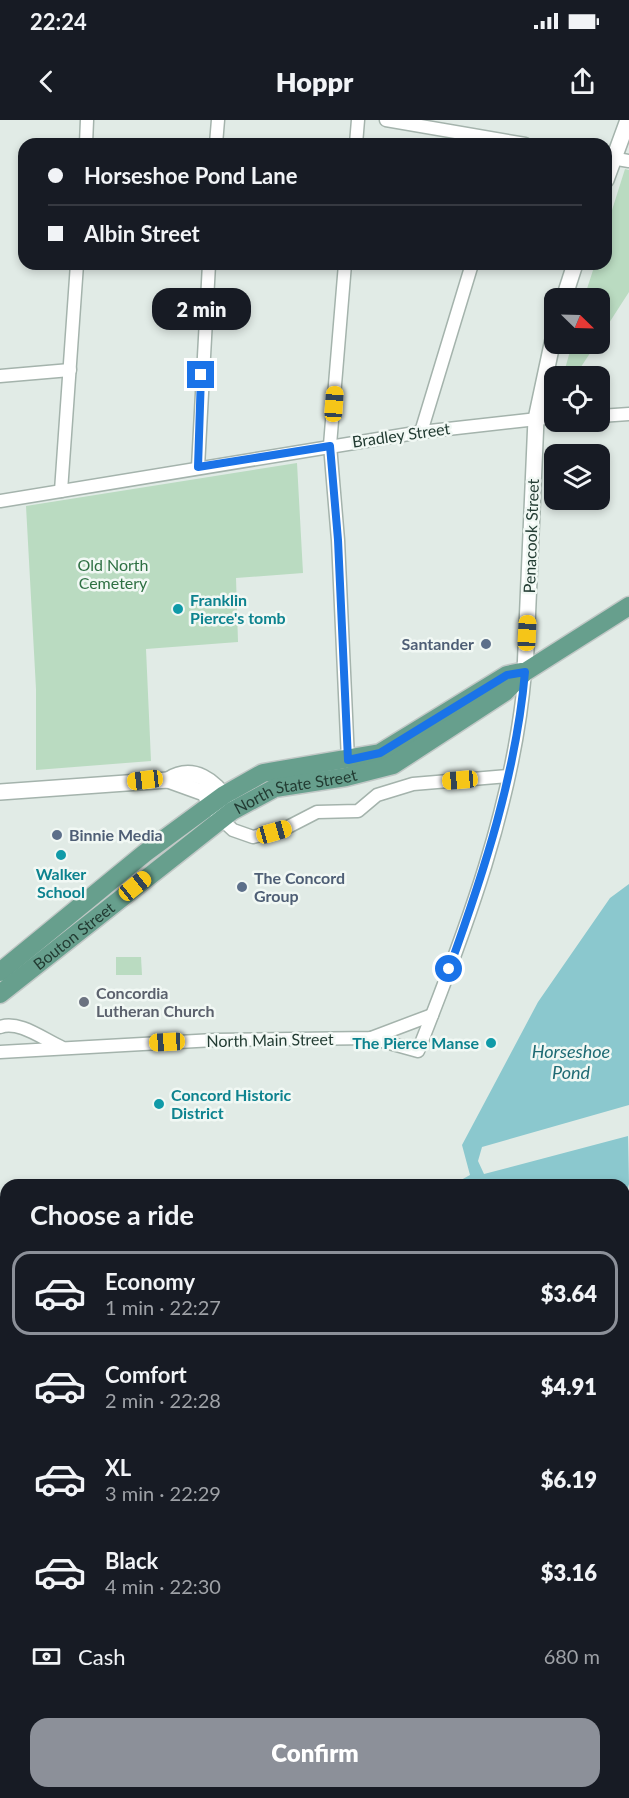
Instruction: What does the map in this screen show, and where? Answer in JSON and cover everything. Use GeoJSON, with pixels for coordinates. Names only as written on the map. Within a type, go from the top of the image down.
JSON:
{"type":"FeatureCollection","features":[{"type":"Feature","properties":{"kind":"main road","name":"North State Street"},"geometry":{"type":"LineString","coordinates":[[222,807],[275,788],[346,777],[393,765],[505,692],[525,672],[629,606]]}},
{"type":"Feature","properties":{"kind":"main road","name":"North State Street"},"geometry":{"type":"LineString","coordinates":[[222,807],[263,773],[380,753],[507,675],[525,672]]}},
{"type":"Feature","properties":{"kind":"main road","name":"Bouton Street"},"geometry":{"type":"LineString","coordinates":[[0,972],[145,853],[222,807]]}},
{"type":"Feature","properties":{"kind":"main road","name":"Bouton Street"},"geometry":{"type":"LineString","coordinates":[[0,994],[222,807]]}},
{"type":"Feature","properties":{"kind":"street"},"geometry":{"type":"LineString","coordinates":[[86,138],[87,120]]}},
{"type":"Feature","properties":{"kind":"street"},"geometry":{"type":"LineString","coordinates":[[216,138],[218,120]]}},
{"type":"Feature","properties":{"kind":"street"},"geometry":{"type":"LineString","coordinates":[[356,138],[358,120]]}},
{"type":"Feature","properties":{"kind":"street"},"geometry":{"type":"LineString","coordinates":[[386,120],[484,138]]}},
{"type":"Feature","properties":{"kind":"street"},"geometry":{"type":"LineString","coordinates":[[616,159],[628,120]]}},
{"type":"Feature","properties":{"kind":"street"},"geometry":{"type":"LineString","coordinates":[[62,491],[77,270]]}},
{"type":"Feature","properties":{"kind":"street"},"geometry":{"type":"LineString","coordinates":[[198,467],[209,270]]}},
{"type":"Feature","properties":{"kind":"street"},"geometry":{"type":"LineString","coordinates":[[345,270],[330,446],[338,540],[348,760]]}},
{"type":"Feature","properties":{"kind":"street"},"geometry":{"type":"LineString","coordinates":[[421,432],[470,270]]}},
{"type":"Feature","properties":{"kind":"street"},"geometry":{"type":"LineString","coordinates":[[567,288],[573,270]]}},
{"type":"Feature","properties":{"kind":"street","name":"Penacook Street"},"geometry":{"type":"LineString","coordinates":[[525,672],[536,419],[550,354]]}},
{"type":"Feature","properties":{"kind":"street"},"geometry":{"type":"LineString","coordinates":[[0,376],[69,370]]}},
{"type":"Feature","properties":{"kind":"street"},"geometry":{"type":"LineString","coordinates":[[610,415],[629,414]]}},
{"type":"Feature","properties":{"kind":"street","name":"Bradley Street"},"geometry":{"type":"LineString","coordinates":[[0,501],[421,432],[544,418]]}},
{"type":"Feature","properties":{"kind":"street"},"geometry":{"type":"LineString","coordinates":[[432,1015],[486,865],[508,776],[523,698],[525,672]]}},
{"type":"Feature","properties":{"kind":"street","name":"North State Street"},"geometry":{"type":"LineString","coordinates":[[0,792],[168,780],[179,774],[189,773],[216,783],[222,807]]}},
{"type":"Feature","properties":{"kind":"street"},"geometry":{"type":"LineString","coordinates":[[222,807],[244,833],[254,837],[286,828],[317,812],[358,811],[377,795],[413,784],[508,776]]}},
{"type":"Feature","properties":{"kind":"street","name":"North Main Street"},"geometry":{"type":"LineString","coordinates":[[371,1038],[432,1015]]}},
{"type":"Feature","properties":{"kind":"street","name":"North Main Street"},"geometry":{"type":"LineString","coordinates":[[0,1052],[214,1040],[371,1038],[418,1051],[432,1015]]}},
{"type":"Feature","properties":{"kind":"street"},"geometry":{"type":"LineString","coordinates":[[0,1027],[8,1024],[22,1027],[62,1048]]}},
{"type":"Feature","properties":{"kind":"green space"},"geometry":{"type":"Polygon","coordinates":[[[625,169],[629,170],[629,292],[610,321],[610,288],[587,288],[593,270],[612,270],[612,210],[625,169]]]}},
{"type":"Feature","properties":{"kind":"green space"},"geometry":{"type":"Polygon","coordinates":[[[569,354],[589,354],[582,366],[566,366],[569,354]]]}},
{"type":"Feature","properties":{"kind":"green space","name":"Old North Cemetery"},"geometry":{"type":"Polygon","coordinates":[[[297,463],[303,573],[236,578],[238,642],[146,649],[151,761],[36,770],[36,689],[26,506],[297,463]]]}},
{"type":"Feature","properties":{"kind":"green space"},"geometry":{"type":"Polygon","coordinates":[[[116,957],[141,957],[142,975],[116,975],[116,957]]]}},
{"type":"Feature","properties":{"kind":"water","name":"Horseshoe Pond"},"geometry":{"type":"Polygon","coordinates":[[[629,884],[629,1105],[482,1147],[478,1161],[484,1174],[628,1136],[629,1179],[463,1179],[470,1175],[462,1145],[538,1002],[610,898],[629,884]]]}},
{"type":"Feature","properties":{"kind":"place","name":"Franklin Pierce's tomb"},"geometry":{"type":"Point","coordinates":[178,609]}},
{"type":"Feature","properties":{"kind":"place","name":"Santander"},"geometry":{"type":"Point","coordinates":[486,644]}},
{"type":"Feature","properties":{"kind":"place","name":"Binnie Media"},"geometry":{"type":"Point","coordinates":[57,835]}},
{"type":"Feature","properties":{"kind":"place","name":"Walker School"},"geometry":{"type":"Point","coordinates":[61,855]}},
{"type":"Feature","properties":{"kind":"place","name":"The Concord Group"},"geometry":{"type":"Point","coordinates":[242,887]}},
{"type":"Feature","properties":{"kind":"place","name":"Concordia Lutheran Church"},"geometry":{"type":"Point","coordinates":[84,1002]}},
{"type":"Feature","properties":{"kind":"place","name":"The Pierce Manse"},"geometry":{"type":"Point","coordinates":[491,1043]}},
{"type":"Feature","properties":{"kind":"place","name":"Concord Historic District"},"geometry":{"type":"Point","coordinates":[159,1104]}},
{"type":"Feature","properties":{"kind":"route"},"geometry":{"type":"LineString","coordinates":[[201,375],[198,467],[330,446],[338,540],[348,760],[380,753],[409,738],[507,675],[525,672],[517,736],[486,865],[449,969]]}}]}
